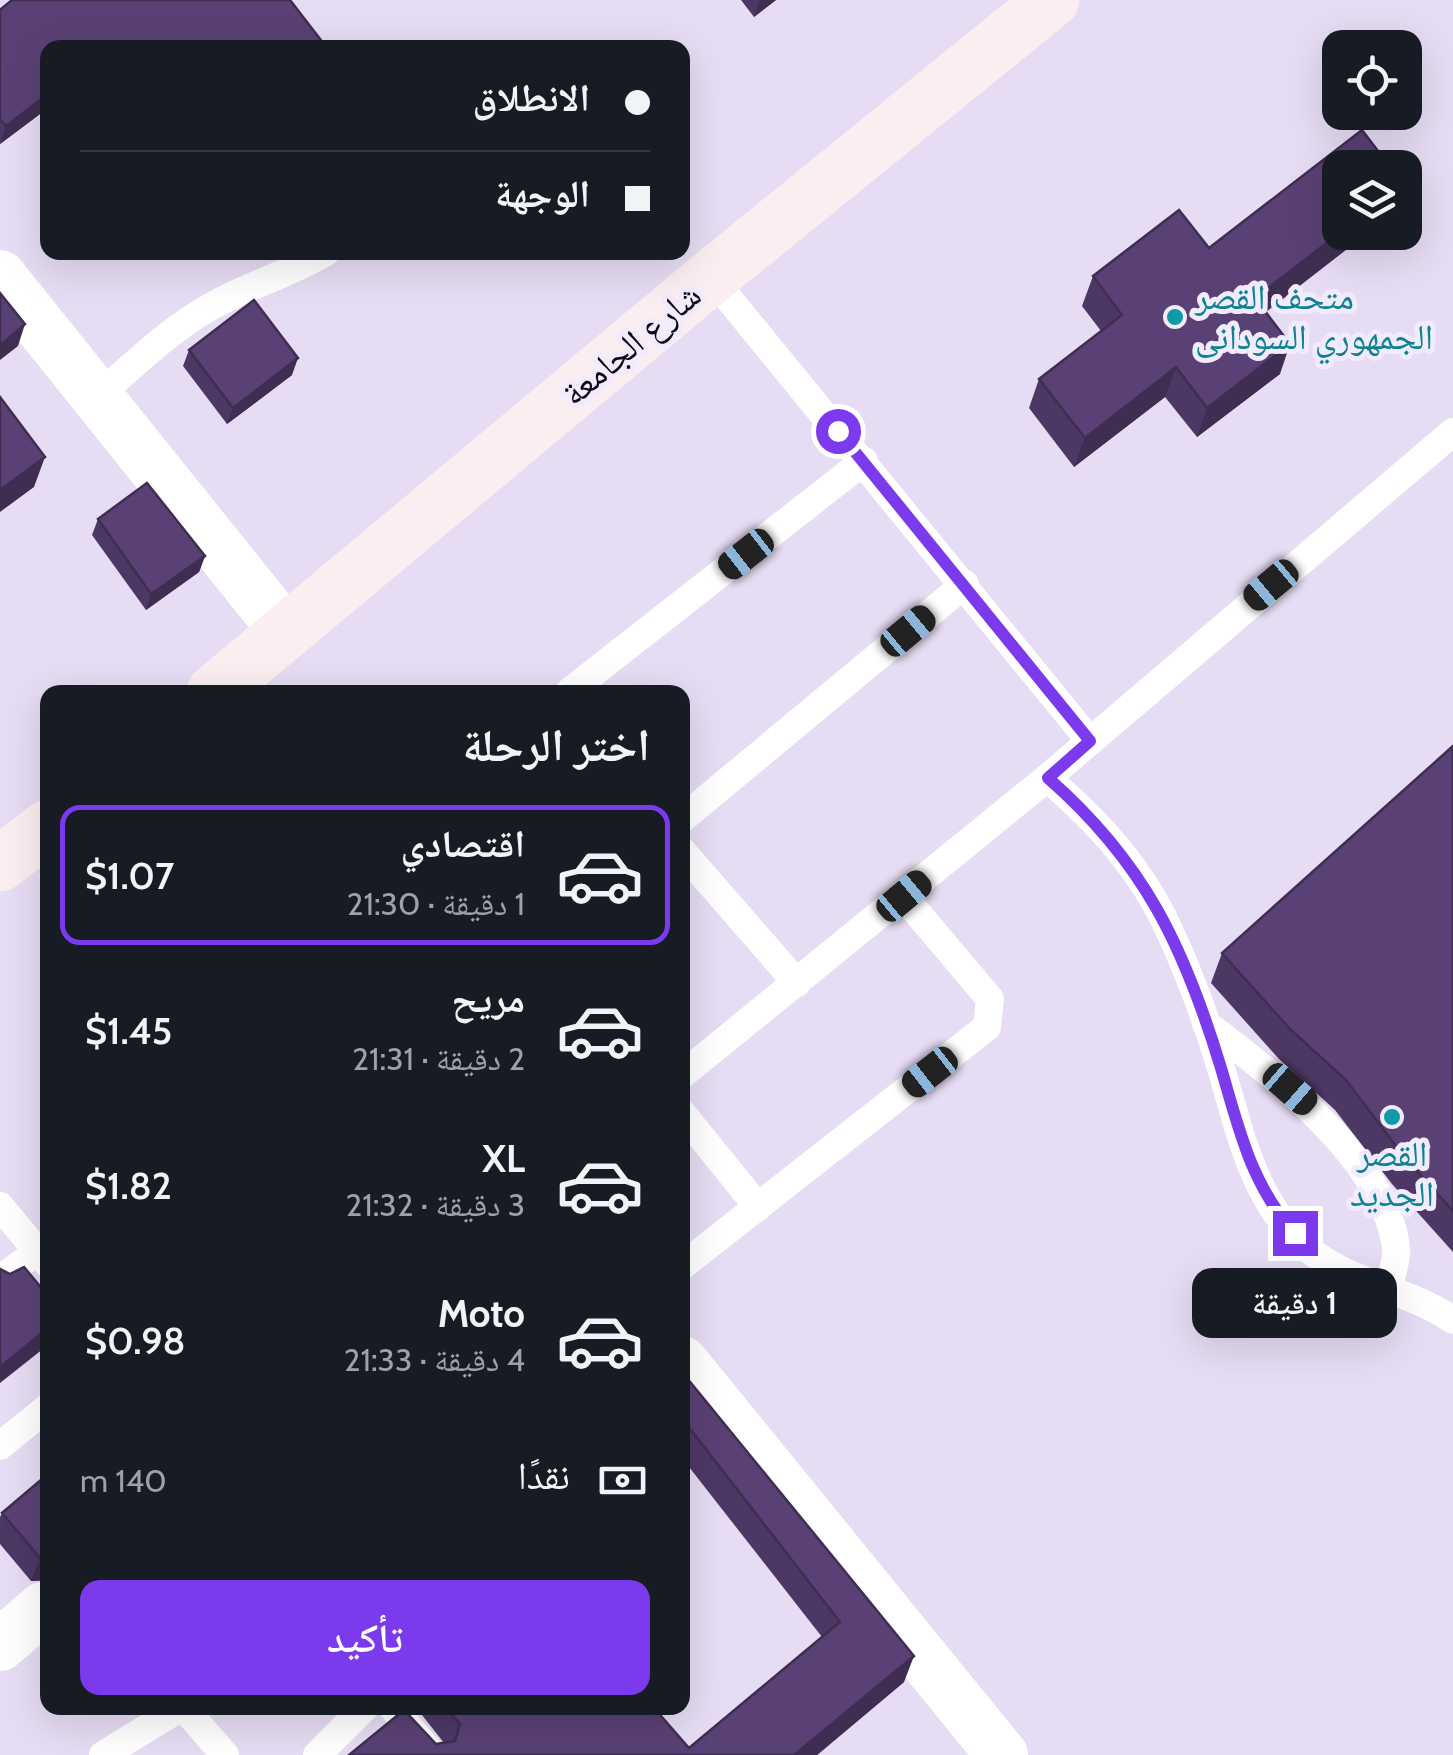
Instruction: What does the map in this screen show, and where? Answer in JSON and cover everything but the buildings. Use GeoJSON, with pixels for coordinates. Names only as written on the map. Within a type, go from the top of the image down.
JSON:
{"type":"FeatureCollection","features":[{"type":"Feature","properties":{"kind":"main road","name":"شارع الجامعة"},"geometry":{"type":"LineString","coordinates":[[222,685],[711,277],[1052,0]]}},
{"type":"Feature","properties":{"kind":"main road"},"geometry":{"type":"LineString","coordinates":[[0,864],[40,833]]}},
{"type":"Feature","properties":{"kind":"street"},"geometry":{"type":"LineString","coordinates":[[0,276],[285,631]]}},
{"type":"Feature","properties":{"kind":"street"},"geometry":{"type":"LineString","coordinates":[[690,1372],[1002,1755]]}},
{"type":"Feature","properties":{"kind":"street"},"geometry":{"type":"LineString","coordinates":[[0,1645],[40,1611]]}},
{"type":"Feature","properties":{"kind":"lane"},"geometry":{"type":"LineString","coordinates":[[97,397],[169,333],[226,298],[312,260]]}},
{"type":"Feature","properties":{"kind":"lane"},"geometry":{"type":"LineString","coordinates":[[711,277],[1090,741]]}},
{"type":"Feature","properties":{"kind":"lane"},"geometry":{"type":"LineString","coordinates":[[690,1069],[1048,778],[1453,432]]}},
{"type":"Feature","properties":{"kind":"lane"},"geometry":{"type":"LineString","coordinates":[[578,685],[864,462]]}},
{"type":"Feature","properties":{"kind":"lane"},"geometry":{"type":"LineString","coordinates":[[690,812],[965,584]]}},
{"type":"Feature","properties":{"kind":"lane"},"geometry":{"type":"LineString","coordinates":[[1048,778],[1097,821],[1148,890],[1170,932],[1206,1024],[1241,1148],[1275,1211],[1315,1254],[1359,1277],[1390,1286],[1453,1320]]}},
{"type":"Feature","properties":{"kind":"lane"},"geometry":{"type":"LineString","coordinates":[[690,861],[798,983]]}},
{"type":"Feature","properties":{"kind":"lane"},"geometry":{"type":"LineString","coordinates":[[690,1260],[986,1027],[990,1000],[904,896]]}},
{"type":"Feature","properties":{"kind":"lane"},"geometry":{"type":"LineString","coordinates":[[1206,1024],[1314,1109],[1376,1193],[1396,1251],[1390,1286]]}},
{"type":"Feature","properties":{"kind":"lane"},"geometry":{"type":"LineString","coordinates":[[690,1123],[758,1207]]}},
{"type":"Feature","properties":{"kind":"lane"},"geometry":{"type":"LineString","coordinates":[[0,1206],[40,1255]]}},
{"type":"Feature","properties":{"kind":"lane"},"geometry":{"type":"LineString","coordinates":[[0,1280],[40,1258]]}},
{"type":"Feature","properties":{"kind":"lane"},"geometry":{"type":"LineString","coordinates":[[0,1446],[40,1414]]}},
{"type":"Feature","properties":{"kind":"lane"},"geometry":{"type":"LineString","coordinates":[[103,1755],[170,1715]]}},
{"type":"Feature","properties":{"kind":"lane"},"geometry":{"type":"LineString","coordinates":[[188,1715],[225,1755]]}},
{"type":"Feature","properties":{"kind":"lane"},"geometry":{"type":"LineString","coordinates":[[318,1755],[357,1715]]}},
{"type":"Feature","properties":{"kind":"lane"},"geometry":{"type":"LineString","coordinates":[[399,1715],[433,1755]]}},
{"type":"Feature","properties":{"kind":"place","name":"متحف القصر الجمهوري السودانى"},"geometry":{"type":"Point","coordinates":[1175,317]}},
{"type":"Feature","properties":{"kind":"place","name":"القصر الجديد"},"geometry":{"type":"Point","coordinates":[1392,1117]}},
{"type":"Feature","properties":{"kind":"route"},"geometry":{"type":"LineString","coordinates":[[838,431],[1090,741],[1048,778],[1097,821],[1148,890],[1170,932],[1206,1024],[1241,1148],[1275,1211],[1295,1233]]}}]}
